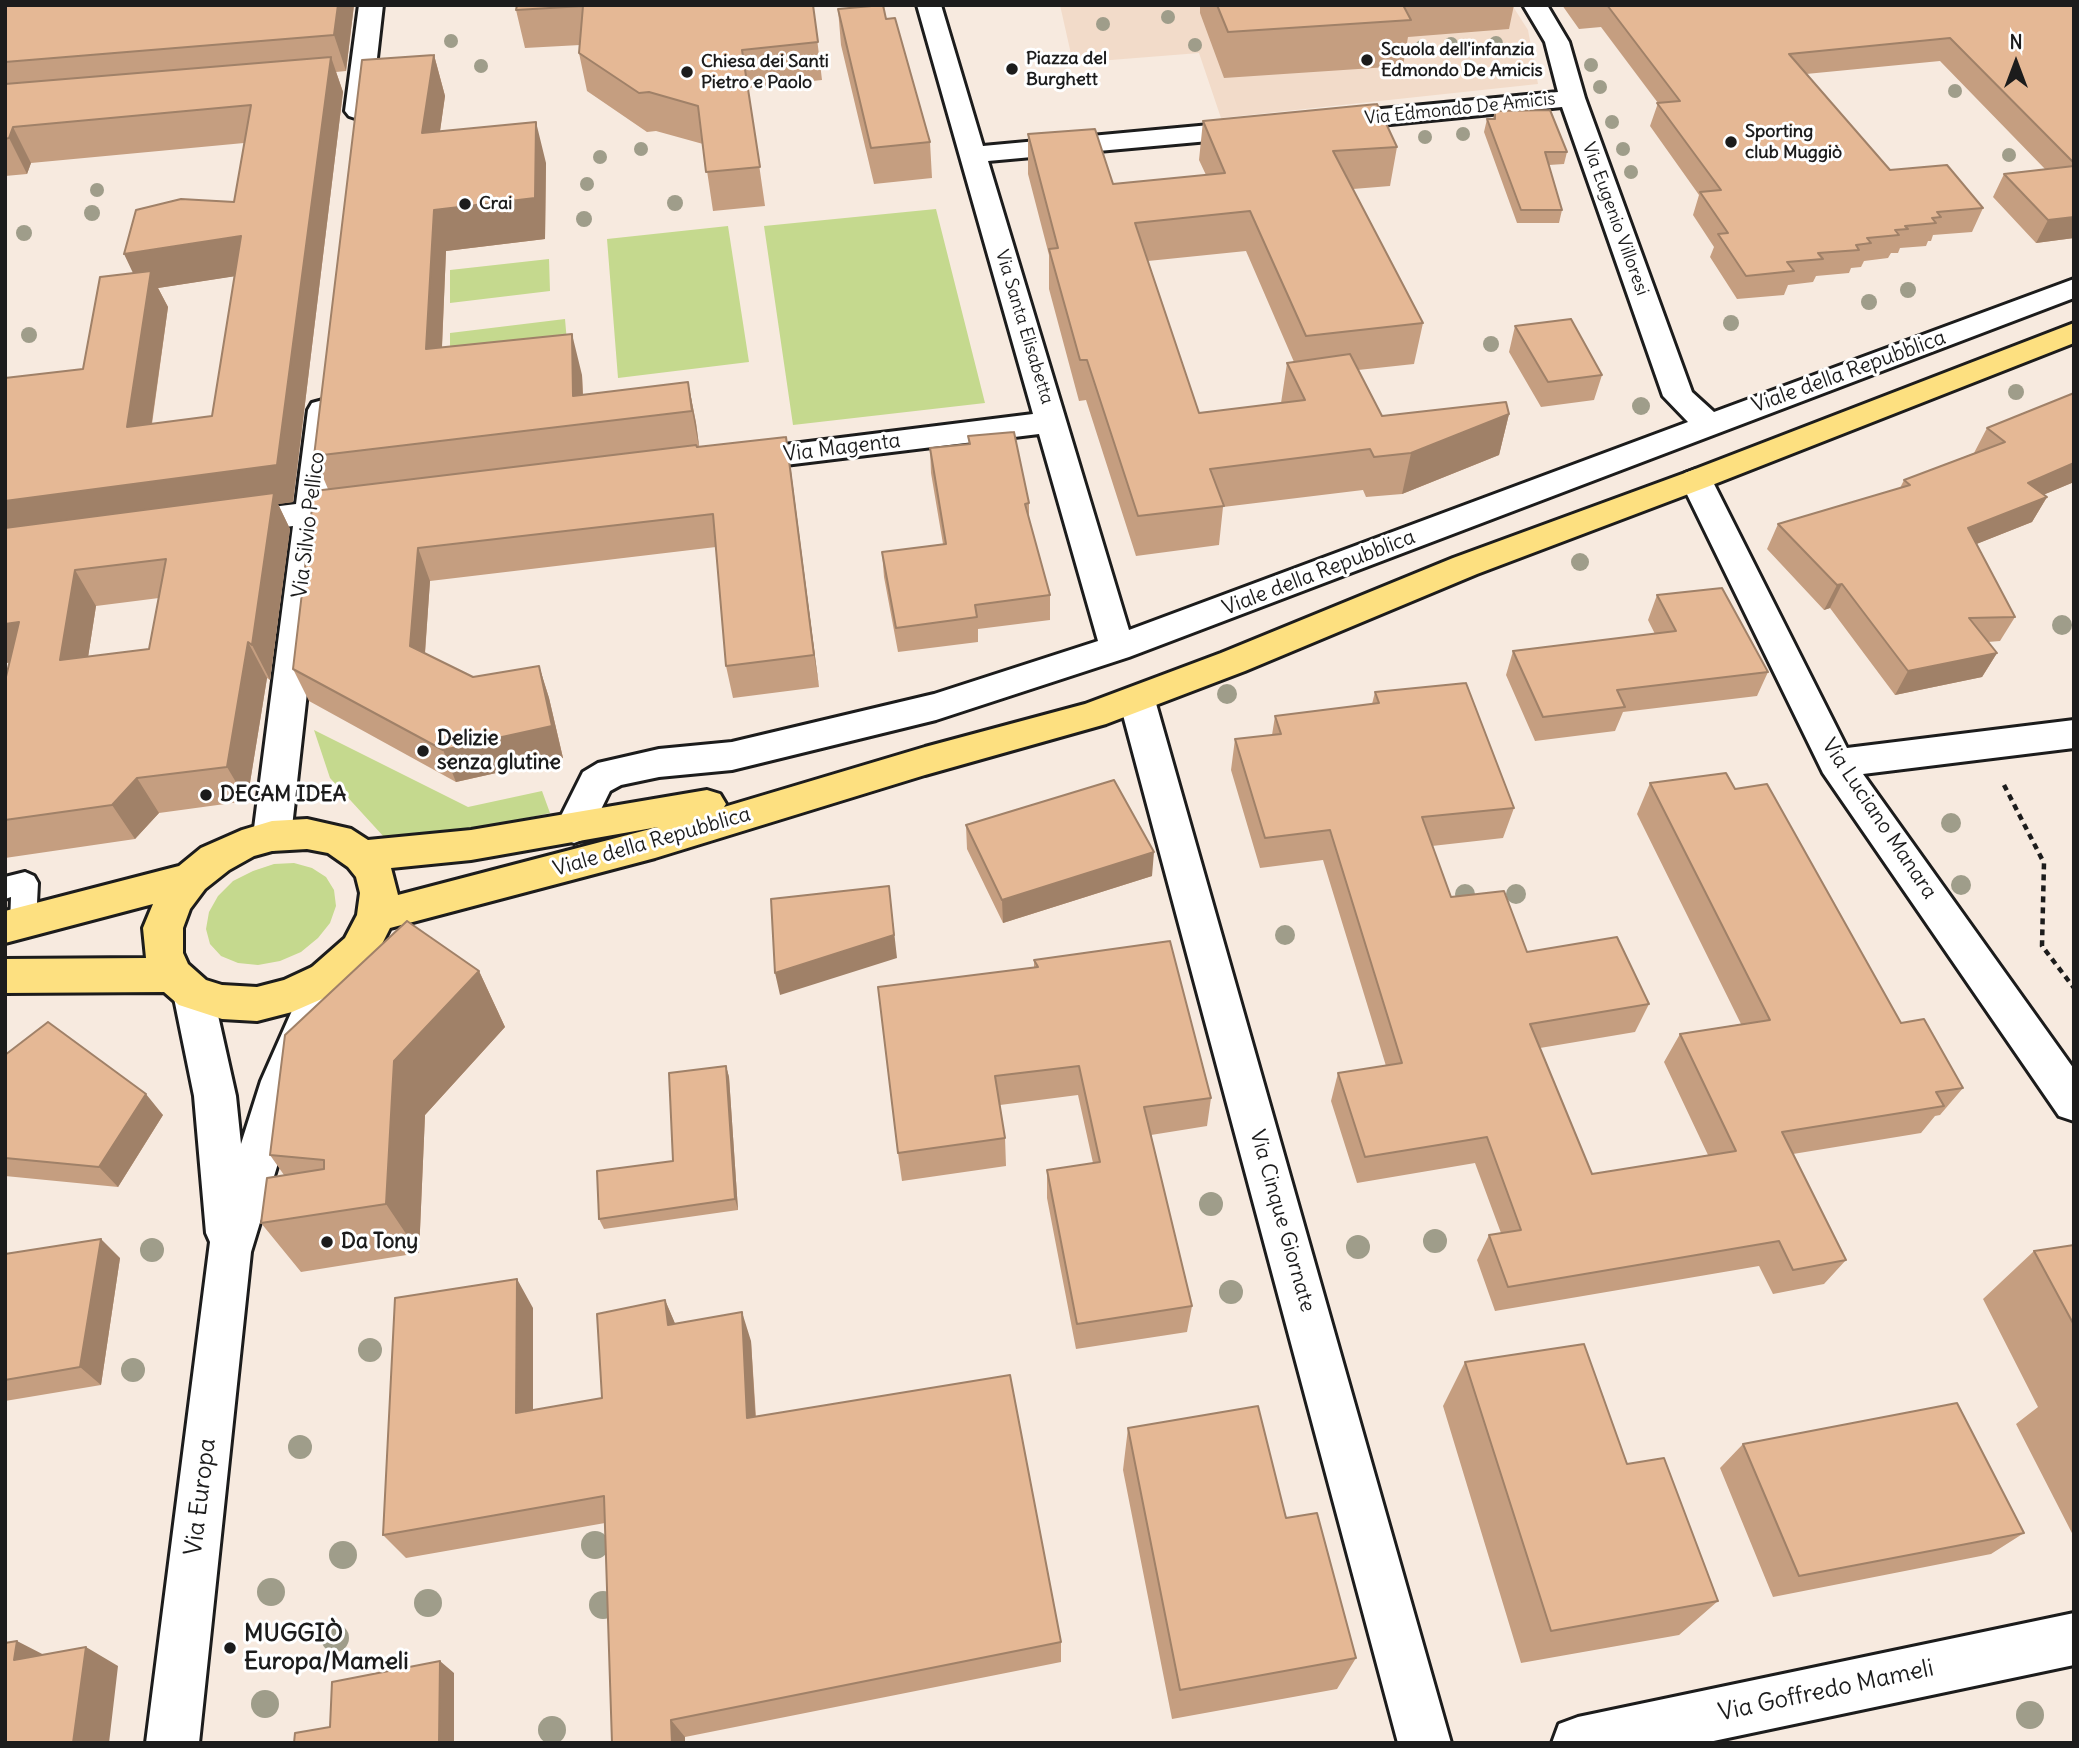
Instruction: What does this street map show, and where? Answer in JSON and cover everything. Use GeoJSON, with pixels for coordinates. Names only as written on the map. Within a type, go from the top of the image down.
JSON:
{"type":"FeatureCollection","features":[{"type":"Feature","properties":{"kind":"main road","name":"Viale della Repubblica"},"geometry":{"type":"LineString","coordinates":[[377,916],[655,843],[1137,700],[1465,566],[1696,480],[2074,332]]}},
{"type":"Feature","properties":{"kind":"main road","name":"Viale della Repubblica"},"geometry":{"type":"LineString","coordinates":[[362,856],[471,845],[574,828],[925,761]]}},
{"type":"Feature","properties":{"kind":"main road"},"geometry":{"type":"LineString","coordinates":[[5,976],[183,984],[222,1002],[257,1004],[292,995],[326,979],[359,950],[377,916],[379,894],[374,873],[362,856],[338,841],[307,834],[272,836],[243,845],[215,859],[191,878],[173,902],[163,928],[163,953],[183,984]]}},
{"type":"Feature","properties":{"kind":"main road"},"geometry":{"type":"LineString","coordinates":[[14,925],[191,878]]}},
{"type":"Feature","properties":{"kind":"street"},"geometry":{"type":"LineString","coordinates":[[356,134],[350,81],[371,5]]}},
{"type":"Feature","properties":{"kind":"street","name":"Via Santa Elisabetta"},"geometry":{"type":"LineString","coordinates":[[929,5],[1118,648]]}},
{"type":"Feature","properties":{"kind":"street","name":"Via Eugenio Villoresi"},"geometry":{"type":"LineString","coordinates":[[1535,5],[1557,42],[1572,98],[1672,382],[1678,396],[1709,425]]}},
{"type":"Feature","properties":{"kind":"street","name":"Via Edmondo De Amicis"},"geometry":{"type":"LineString","coordinates":[[1311,124],[1572,98]]}},
{"type":"Feature","properties":{"kind":"street"},"geometry":{"type":"LineString","coordinates":[[972,155],[1283,126]]}},
{"type":"Feature","properties":{"kind":"street","name":"Viale della Repubblica"},"geometry":{"type":"LineString","coordinates":[[574,828],[596,782],[611,773],[659,763],[733,756],[923,710],[1118,648],[2074,288]]}},
{"type":"Feature","properties":{"kind":"street","name":"Via Silvio Pellico"},"geometry":{"type":"LineString","coordinates":[[272,836],[325,390]]}},
{"type":"Feature","properties":{"kind":"street","name":"Via Magenta"},"geometry":{"type":"LineString","coordinates":[[709,464],[1053,422]]}},
{"type":"Feature","properties":{"kind":"street","name":"Via Luciano Manara"},"geometry":{"type":"LineString","coordinates":[[1696,480],[1836,763],[2074,1103]]}},
{"type":"Feature","properties":{"kind":"street"},"geometry":{"type":"LineString","coordinates":[[204,527],[397,502]]}},
{"type":"Feature","properties":{"kind":"street","name":"Via Cinque Giornate"},"geometry":{"type":"LineString","coordinates":[[1137,700],[1425,1743]]}},
{"type":"Feature","properties":{"kind":"street"},"geometry":{"type":"LineString","coordinates":[[1836,763],[2074,734]]}},
{"type":"Feature","properties":{"kind":"street","name":"Via Europa"},"geometry":{"type":"LineString","coordinates":[[172,1743],[229,1252],[282,1081],[326,979]]}},
{"type":"Feature","properties":{"kind":"street","name":"Via Europa"},"geometry":{"type":"LineString","coordinates":[[183,984],[215,1096],[229,1252]]}},
{"type":"Feature","properties":{"kind":"street","name":"Via Goffredo Mameli"},"geometry":{"type":"LineString","coordinates":[[1578,1743],[2074,1639]]}},
{"type":"Feature","properties":{"kind":"lane"},"geometry":{"type":"LineString","coordinates":[[5,888],[25,883],[14,925]]}},
{"type":"Feature","properties":{"kind":"path"},"geometry":{"type":"LineString","coordinates":[[1981,745],[2044,863],[2042,946],[2074,988]]}},
{"type":"Feature","properties":{"kind":"shaded area","name":"Scuola dell'infanzia Edmondo De Amicis"},"geometry":{"type":"Polygon","coordinates":[[[1060,5],[1512,5],[1528,30],[1538,84],[1221,118],[1199,53],[1073,63],[1060,5]]]}},
{"type":"Feature","properties":{"kind":"green space"},"geometry":{"type":"Polygon","coordinates":[[[936,209],[985,403],[793,425],[764,226],[936,209]]]}},
{"type":"Feature","properties":{"kind":"green space"},"geometry":{"type":"Polygon","coordinates":[[[728,226],[749,362],[618,378],[607,239],[728,226]]]}},
{"type":"Feature","properties":{"kind":"green space"},"geometry":{"type":"Polygon","coordinates":[[[549,259],[550,291],[450,303],[450,270],[549,259]]]}},
{"type":"Feature","properties":{"kind":"green space"},"geometry":{"type":"Polygon","coordinates":[[[565,319],[569,365],[450,380],[450,333],[565,319]]]}},
{"type":"Feature","properties":{"kind":"green space"},"geometry":{"type":"Polygon","coordinates":[[[314,730],[468,807],[542,791],[550,813],[495,825],[384,837],[330,778],[314,730]]]}},
{"type":"Feature","properties":{"kind":"green space"},"geometry":{"type":"Polygon","coordinates":[[[294,863],[312,868],[326,877],[334,890],[336,906],[330,923],[318,938],[301,952],[280,961],[258,965],[238,963],[221,956],[210,944],[206,929],[209,912],[218,896],[233,881],[253,871],[274,864],[294,863]]]}},
{"type":"Feature","properties":{"kind":"building"},"geometry":{"type":"Polygon","coordinates":[[[5,5],[338,5],[334,35],[5,62],[5,5]]]}},
{"type":"Feature","properties":{"kind":"building","name":"Chiesa dei Santi Pietro e Paolo"},"geometry":{"type":"Polygon","coordinates":[[[517,5],[813,5],[818,42],[742,50],[760,167],[706,172],[698,106],[649,92],[639,93],[579,53],[583,6],[516,10],[517,5]]]}},
{"type":"Feature","properties":{"kind":"building"},"geometry":{"type":"Polygon","coordinates":[[[883,5],[886,19],[895,18],[930,142],[871,148],[838,9],[883,5]]]}},
{"type":"Feature","properties":{"kind":"building"},"geometry":{"type":"Polygon","coordinates":[[[1217,5],[1403,5],[1411,20],[1228,32],[1217,5]]]}},
{"type":"Feature","properties":{"kind":"building"},"geometry":{"type":"Polygon","coordinates":[[[1607,5],[2074,5],[2074,163],[1950,38],[1789,54],[1890,170],[1947,165],[1983,208],[1937,212],[1941,217],[1932,218],[1936,223],[1905,226],[1908,229],[1895,230],[1899,235],[1867,238],[1871,243],[1856,245],[1859,250],[1818,253],[1823,259],[1787,262],[1794,271],[1746,276],[1718,234],[1728,233],[1700,192],[1721,190],[1657,103],[1680,101],[1607,5]]]}},
{"type":"Feature","properties":{"kind":"building"},"geometry":{"type":"Polygon","coordinates":[[[434,55],[422,133],[536,122],[535,198],[434,210],[426,349],[572,334],[573,396],[688,382],[692,411],[314,456],[362,60],[434,55]]]}},
{"type":"Feature","properties":{"kind":"building"},"geometry":{"type":"Polygon","coordinates":[[[331,57],[277,465],[5,501],[5,378],[83,369],[100,277],[151,271],[127,427],[212,416],[241,236],[124,254],[136,210],[181,199],[234,202],[251,105],[13,127],[9,138],[5,139],[5,84],[331,57]]]}},
{"type":"Feature","properties":{"kind":"building"},"geometry":{"type":"Polygon","coordinates":[[[1377,104],[1397,147],[1333,151],[1423,323],[1306,336],[1250,211],[1135,223],[1199,413],[1305,400],[1287,363],[1350,354],[1382,416],[1506,402],[1509,414],[1411,453],[1374,457],[1370,449],[1210,469],[1224,506],[1138,516],[1087,360],[1080,360],[1049,249],[1058,248],[1028,134],[1095,129],[1113,184],[1225,173],[1203,121],[1377,104]]]}},
{"type":"Feature","properties":{"kind":"building"},"geometry":{"type":"Polygon","coordinates":[[[1550,110],[1567,152],[1545,152],[1562,210],[1521,210],[1487,119],[1495,119],[1495,111],[1550,110]]]}},
{"type":"Feature","properties":{"kind":"building"},"geometry":{"type":"Polygon","coordinates":[[[2074,166],[2074,217],[2048,220],[2004,174],[2074,166]]]}},
{"type":"Feature","properties":{"kind":"building"},"geometry":{"type":"Polygon","coordinates":[[[1571,319],[1602,375],[1548,382],[1515,326],[1571,319]]]}},
{"type":"Feature","properties":{"kind":"building"},"geometry":{"type":"Polygon","coordinates":[[[2074,393],[2074,463],[2028,483],[2047,497],[1968,528],[2015,617],[1969,618],[1997,653],[1908,671],[1842,584],[1837,585],[1778,524],[1910,485],[1904,480],[2005,442],[1987,428],[2074,393]]]}},
{"type":"Feature","properties":{"kind":"building"},"geometry":{"type":"Polygon","coordinates":[[[1014,432],[1029,503],[1025,504],[1050,595],[975,605],[977,617],[896,628],[882,552],[946,544],[930,448],[970,444],[968,436],[1014,432]]]}},
{"type":"Feature","properties":{"kind":"building"},"geometry":{"type":"Polygon","coordinates":[[[786,437],[814,655],[726,666],[713,514],[418,548],[410,646],[473,677],[539,666],[552,726],[443,750],[293,669],[314,491],[696,445],[786,437]]]}},
{"type":"Feature","properties":{"kind":"building"},"geometry":{"type":"Polygon","coordinates":[[[274,493],[252,645],[248,642],[227,767],[137,778],[112,805],[5,820],[5,681],[19,622],[5,624],[5,528],[274,493]],[[166,559],[75,570],[60,660],[149,649],[166,559]]]}},
{"type":"Feature","properties":{"kind":"building"},"geometry":{"type":"Polygon","coordinates":[[[1722,588],[1768,672],[1617,690],[1625,707],[1543,717],[1513,651],[1676,631],[1657,595],[1722,588]]]}},
{"type":"Feature","properties":{"kind":"building"},"geometry":{"type":"Polygon","coordinates":[[[1466,683],[1514,808],[1422,817],[1451,897],[1504,891],[1527,952],[1617,937],[1649,1004],[1530,1024],[1592,1174],[1736,1151],[1680,1034],[1770,1020],[1650,783],[1726,773],[1735,789],[1767,784],[1901,1023],[1924,1019],[1963,1088],[1936,1092],[1944,1106],[1782,1132],[1846,1260],[1793,1270],[1779,1241],[1508,1287],[1489,1235],[1521,1230],[1487,1137],[1365,1157],[1338,1073],[1402,1063],[1330,830],[1265,838],[1235,739],[1281,734],[1275,716],[1379,703],[1375,692],[1466,683]]]}},
{"type":"Feature","properties":{"kind":"building"},"geometry":{"type":"Polygon","coordinates":[[[1114,780],[1154,852],[1002,900],[966,825],[1114,780]]]}},
{"type":"Feature","properties":{"kind":"building"},"geometry":{"type":"Polygon","coordinates":[[[889,886],[894,935],[775,973],[771,899],[889,886]]]}},
{"type":"Feature","properties":{"kind":"building"},"geometry":{"type":"Polygon","coordinates":[[[407,921],[479,971],[394,1061],[386,1204],[261,1223],[267,1178],[324,1169],[324,1160],[270,1155],[285,1035],[407,921]]]}},
{"type":"Feature","properties":{"kind":"building"},"geometry":{"type":"Polygon","coordinates":[[[1170,941],[1211,1098],[1144,1107],[1192,1306],[1077,1324],[1047,1170],[1100,1162],[1079,1066],[995,1076],[1005,1138],[898,1153],[878,987],[1038,967],[1034,960],[1170,941]]]}},
{"type":"Feature","properties":{"kind":"building"},"geometry":{"type":"Polygon","coordinates":[[[48,1022],[146,1094],[99,1167],[5,1158],[5,1055],[48,1022]]]}},
{"type":"Feature","properties":{"kind":"building"},"geometry":{"type":"Polygon","coordinates":[[[726,1066],[735,1199],[599,1219],[597,1171],[673,1161],[669,1073],[726,1066]]]}},
{"type":"Feature","properties":{"kind":"building"},"geometry":{"type":"Polygon","coordinates":[[[101,1239],[80,1367],[5,1380],[5,1254],[101,1239]]]}},
{"type":"Feature","properties":{"kind":"building"},"geometry":{"type":"Polygon","coordinates":[[[2074,1245],[2074,1325],[2034,1251],[2074,1245]]]}},
{"type":"Feature","properties":{"kind":"building"},"geometry":{"type":"Polygon","coordinates":[[[517,1279],[516,1413],[602,1398],[597,1314],[665,1300],[668,1325],[742,1312],[747,1418],[1010,1375],[1061,1642],[671,1720],[672,1743],[612,1743],[604,1496],[383,1535],[395,1298],[517,1279]]]}},
{"type":"Feature","properties":{"kind":"building"},"geometry":{"type":"Polygon","coordinates":[[[1584,1344],[1627,1464],[1664,1458],[1718,1601],[1551,1631],[1465,1362],[1584,1344]]]}},
{"type":"Feature","properties":{"kind":"building"},"geometry":{"type":"Polygon","coordinates":[[[1957,1403],[2024,1533],[1799,1576],[1743,1444],[1957,1403]]]}},
{"type":"Feature","properties":{"kind":"building"},"geometry":{"type":"Polygon","coordinates":[[[1258,1406],[1286,1518],[1317,1513],[1356,1658],[1180,1690],[1128,1428],[1258,1406]]]}},
{"type":"Feature","properties":{"kind":"building"},"geometry":{"type":"Polygon","coordinates":[[[17,1641],[14,1660],[86,1647],[73,1743],[5,1743],[5,1643],[17,1641]]]}},
{"type":"Feature","properties":{"kind":"building"},"geometry":{"type":"Polygon","coordinates":[[[440,1661],[439,1743],[294,1743],[295,1733],[330,1727],[332,1682],[440,1661]]]}},
{"type":"Feature","properties":{"kind":"place","name":"Scuola dell'infanzia Edmondo De Amicis"},"geometry":{"type":"Point","coordinates":[1367,60]}},
{"type":"Feature","properties":{"kind":"place","name":"Piazza del Burghett"},"geometry":{"type":"Point","coordinates":[1012,69]}},
{"type":"Feature","properties":{"kind":"place","name":"Chiesa dei Santi Pietro e Paolo"},"geometry":{"type":"Point","coordinates":[687,72]}},
{"type":"Feature","properties":{"kind":"place","name":"Sporting club Muggiò"},"geometry":{"type":"Point","coordinates":[1731,142]}},
{"type":"Feature","properties":{"kind":"place","name":"Crai"},"geometry":{"type":"Point","coordinates":[465,204]}},
{"type":"Feature","properties":{"kind":"place","name":"Delizie senza glutine"},"geometry":{"type":"Point","coordinates":[423,751]}},
{"type":"Feature","properties":{"kind":"place","name":"DECAM IDEA"},"geometry":{"type":"Point","coordinates":[206,795]}},
{"type":"Feature","properties":{"kind":"place","name":"Da Tony"},"geometry":{"type":"Point","coordinates":[327,1242]}},
{"type":"Feature","properties":{"kind":"place","name":"MUGGIÒ Europa/Mameli"},"geometry":{"type":"Point","coordinates":[230,1648]}}]}
